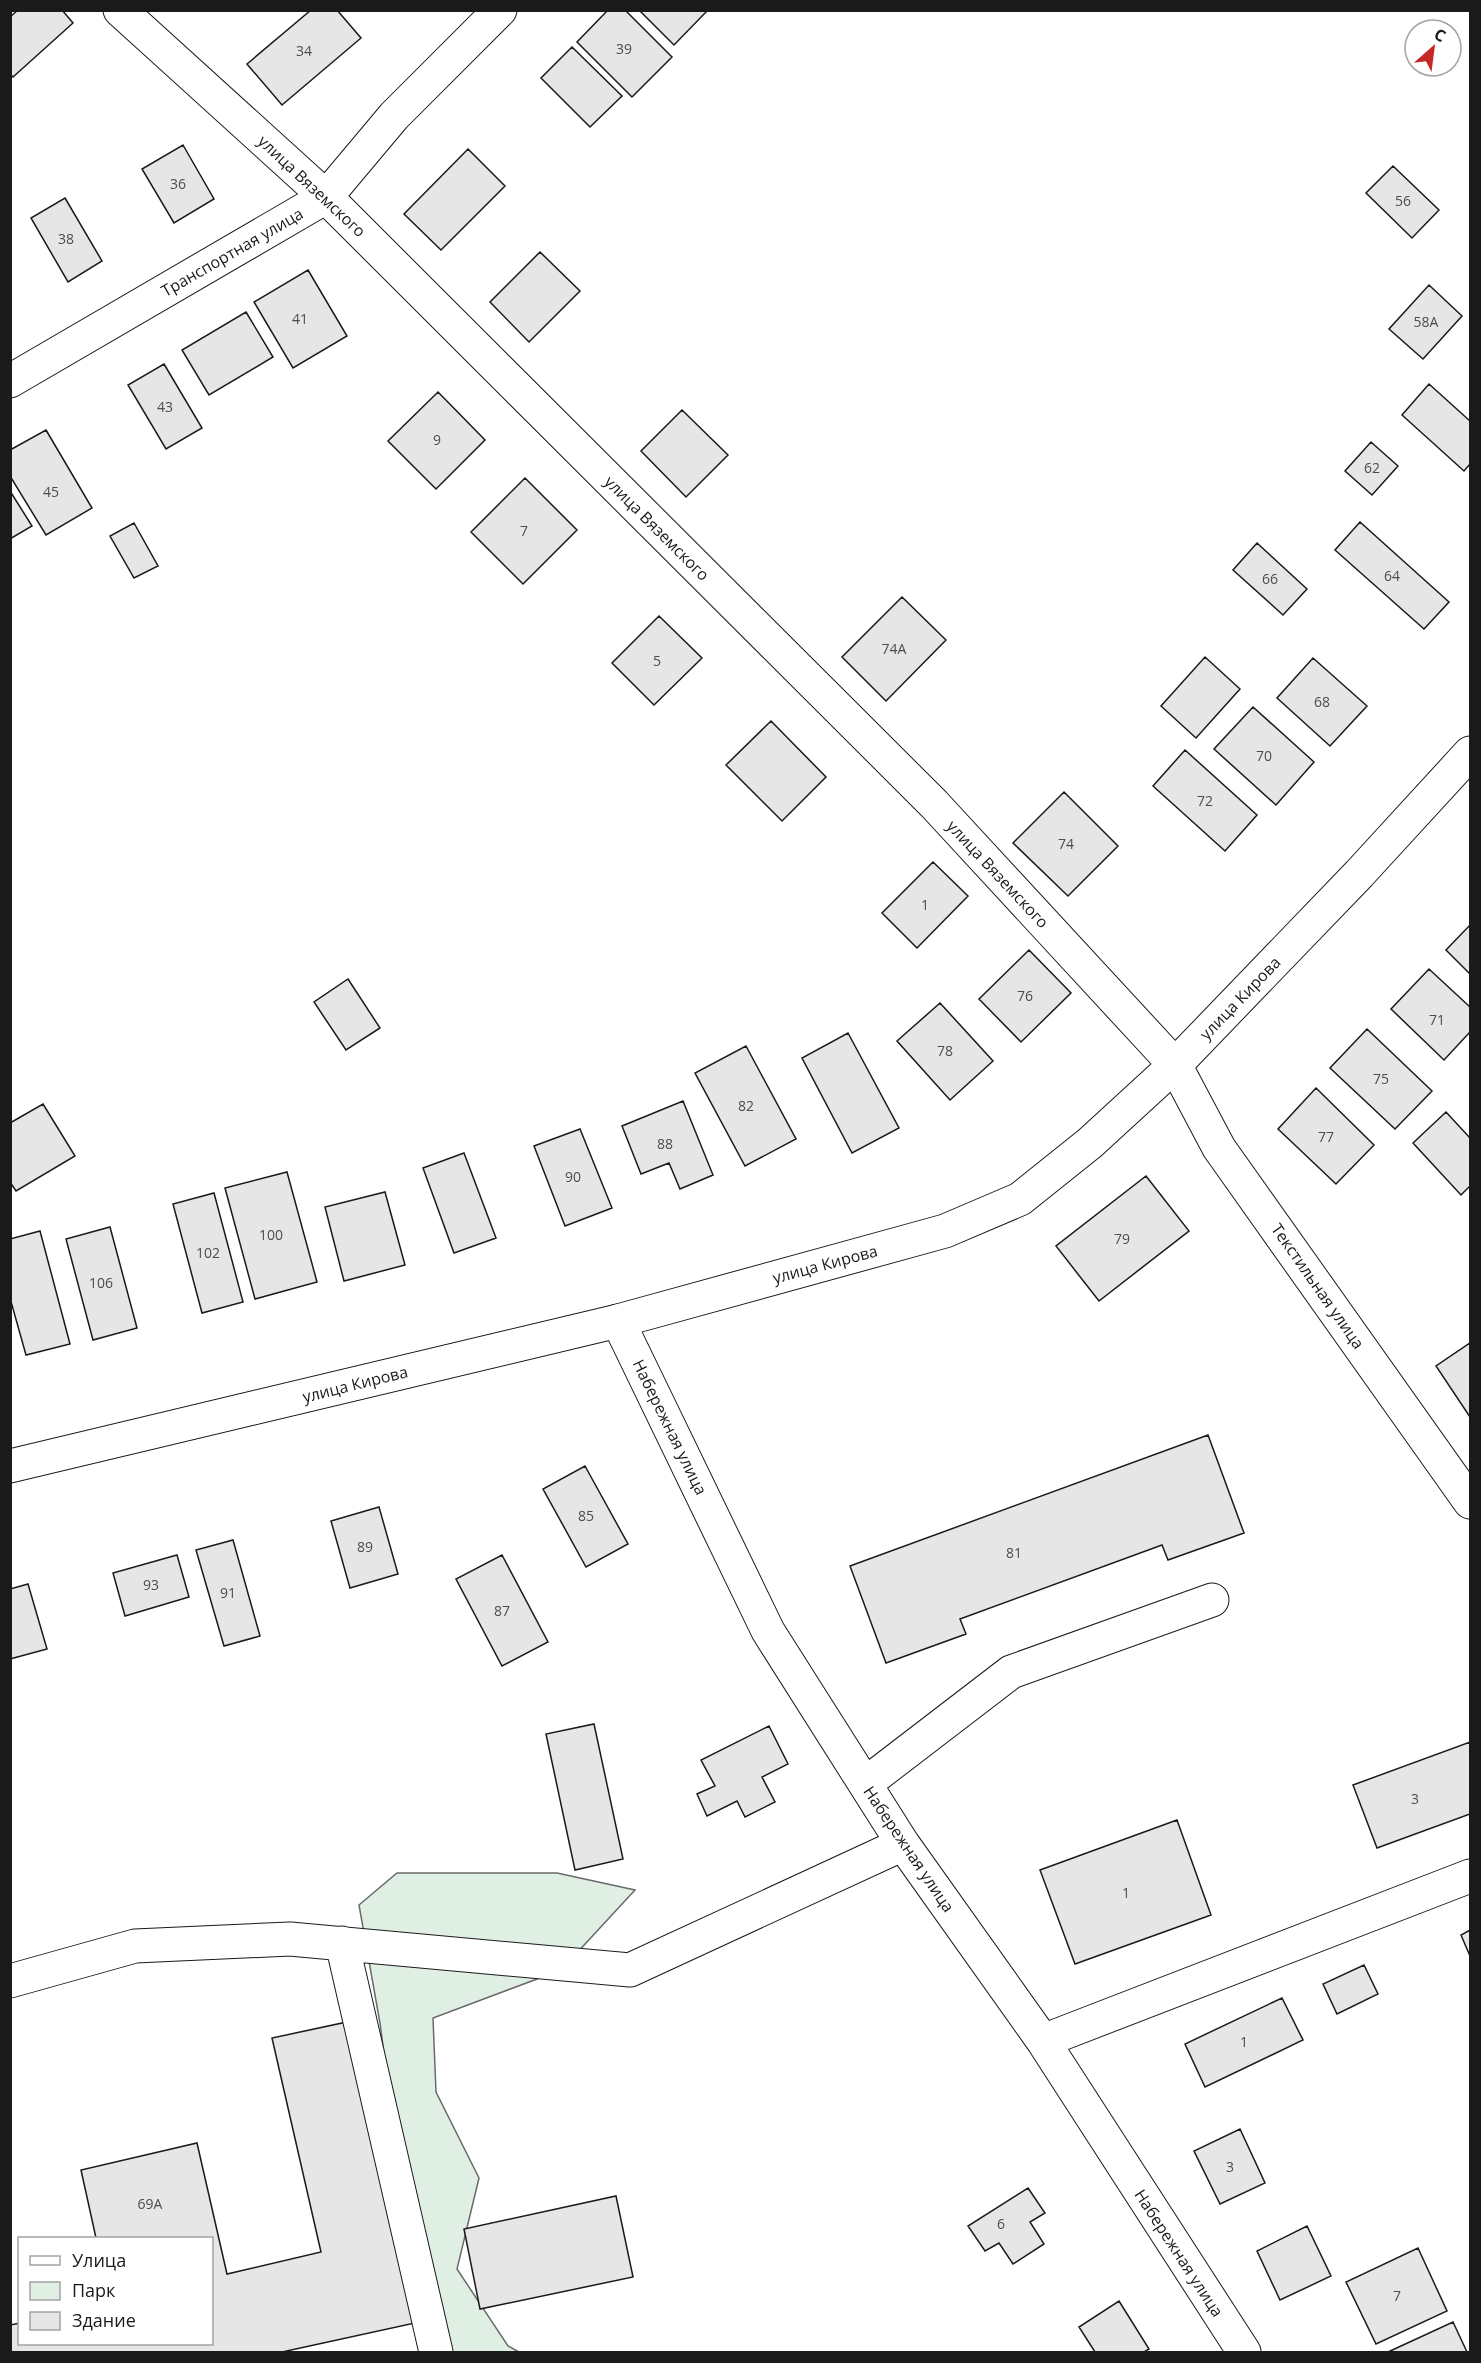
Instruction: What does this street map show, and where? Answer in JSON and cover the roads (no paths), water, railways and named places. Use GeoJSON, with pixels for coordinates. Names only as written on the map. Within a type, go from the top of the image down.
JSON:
{"type":"FeatureCollection","features":[{"type":"Feature","properties":{"kind":"street","name":"улица Вяземского"},"geometry":{"type":"LineString","coordinates":[[120,10],[326,197],[934,804],[1175,1065]]}},
{"type":"Feature","properties":{"kind":"street","name":"Транспортная улица"},"geometry":{"type":"LineString","coordinates":[[10,381],[326,197],[394,116],[500,10]]}},
{"type":"Feature","properties":{"kind":"street","name":"улица Кирова"},"geometry":{"type":"LineString","coordinates":[[10,1467],[618,1321],[945,1231],[1020,1198],[1090,1143],[1175,1065],[1359,874],[1470,753]]}},
{"type":"Feature","properties":{"kind":"street","name":"Текстильная улица"},"geometry":{"type":"LineString","coordinates":[[1175,1065],[1219,1148],[1470,1502]]}},
{"type":"Feature","properties":{"kind":"street","name":"Набережная улица"},"geometry":{"type":"LineString","coordinates":[[618,1321],[768,1631],[903,1844],[1042,2041],[1244,2352]]}},
{"type":"Feature","properties":{"kind":"street"},"geometry":{"type":"LineString","coordinates":[[865,1784],[1011,1672],[1212,1599]]}},
{"type":"Feature","properties":{"kind":"street"},"geometry":{"type":"LineString","coordinates":[[10,1981],[135,1946],[290,1939],[630,1970],[903,1844]]}},
{"type":"Feature","properties":{"kind":"street"},"geometry":{"type":"LineString","coordinates":[[1042,2041],[1470,1876]]}},
{"type":"Feature","properties":{"kind":"street"},"geometry":{"type":"LineString","coordinates":[[342,1943],[436,2352]]}}]}
